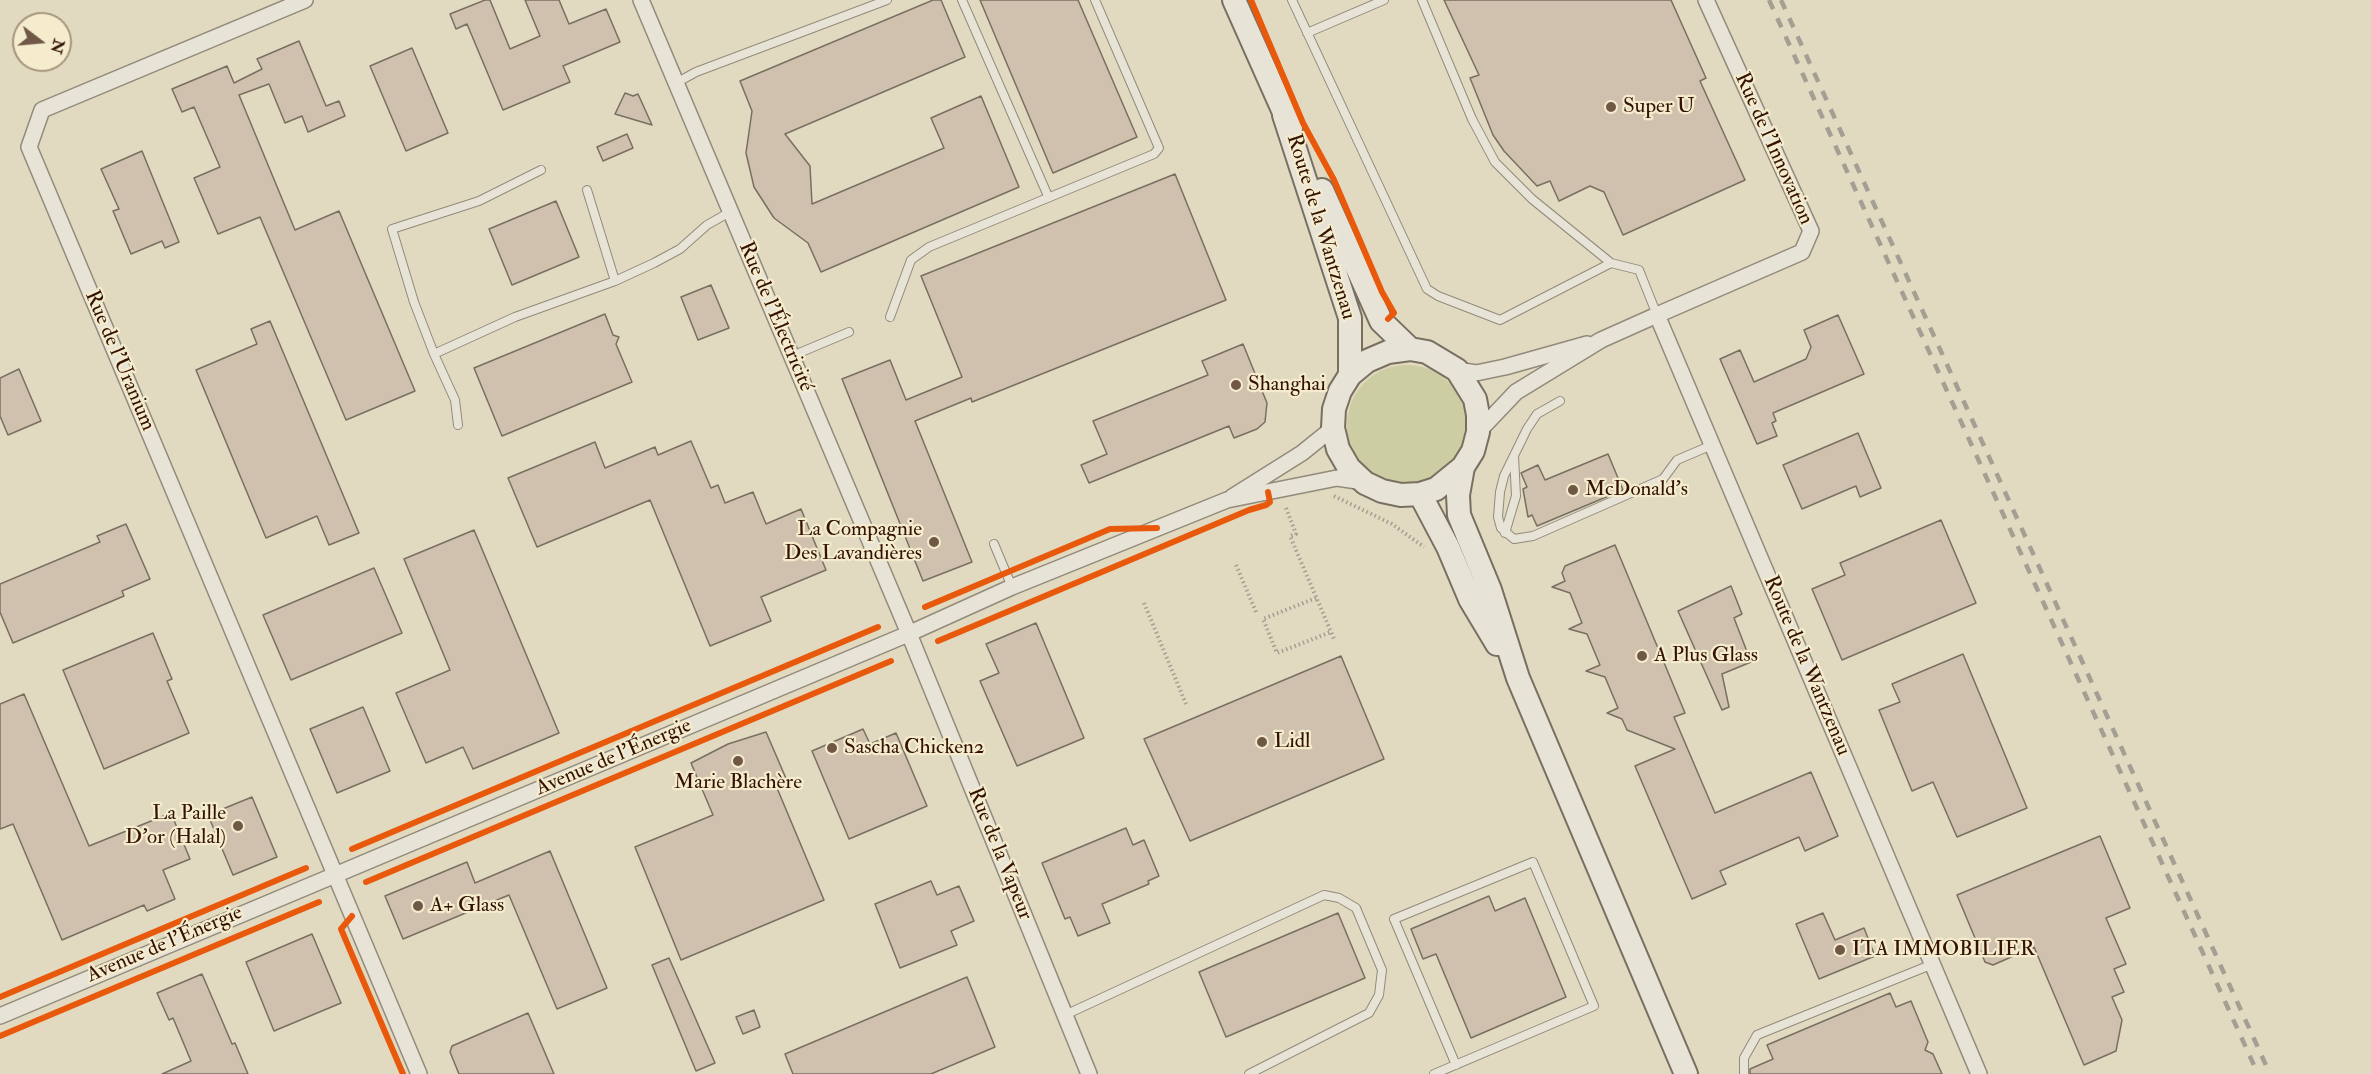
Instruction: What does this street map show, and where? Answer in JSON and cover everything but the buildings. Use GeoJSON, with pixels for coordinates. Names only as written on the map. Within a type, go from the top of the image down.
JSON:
{"type":"FeatureCollection","features":[{"type":"Feature","properties":{"kind":"main road","name":"Route de la Wantzenau"},"geometry":{"type":"LineString","coordinates":[[1234,0],[1284,115],[1317,178],[1381,321],[1410,349]]}},
{"type":"Feature","properties":{"kind":"main road","name":"Route de la Wantzenau"},"geometry":{"type":"LineString","coordinates":[[1284,115],[1350,318],[1352,358],[1350,375]]}},
{"type":"Feature","properties":{"kind":"main road"},"geometry":{"type":"LineString","coordinates":[[1410,349],[1435,356],[1457,370],[1475,399],[1478,432],[1473,451],[1463,467],[1436,489],[1420,494],[1391,493],[1365,483],[1349,468],[1338,449],[1333,428],[1337,400],[1350,375],[1367,361],[1388,352],[1410,349]]}},
{"type":"Feature","properties":{"kind":"main road"},"geometry":{"type":"LineString","coordinates":[[1463,467],[1458,495],[1459,514],[1490,590],[1518,678],[1686,1074]]}},
{"type":"Feature","properties":{"kind":"main road"},"geometry":{"type":"LineString","coordinates":[[1420,494],[1448,547],[1470,599],[1518,678]]}},
{"type":"Feature","properties":{"kind":"street","name":"Rue de l'Uranium"},"geometry":{"type":"LineString","coordinates":[[305,0],[42,110],[29,147],[419,1074]]}},
{"type":"Feature","properties":{"kind":"street","name":"Rue de l'Électricité"},"geometry":{"type":"LineString","coordinates":[[641,0],[908,634]]}},
{"type":"Feature","properties":{"kind":"street","name":"Rue de l'Innovation"},"geometry":{"type":"LineString","coordinates":[[1657,315],[1802,252],[1811,231],[1706,0]]}},
{"type":"Feature","properties":{"kind":"street"},"geometry":{"type":"LineString","coordinates":[[1478,432],[1516,392],[1601,340],[1657,315]]}},
{"type":"Feature","properties":{"kind":"street","name":"Route de la Wantzenau"},"geometry":{"type":"LineString","coordinates":[[1657,315],[1979,1074]]}},
{"type":"Feature","properties":{"kind":"street"},"geometry":{"type":"LineString","coordinates":[[1457,370],[1476,373],[1505,367],[1601,340]]}},
{"type":"Feature","properties":{"kind":"street","name":"Avenue de l'Énergie"},"geometry":{"type":"LineString","coordinates":[[0,1016],[335,873],[524,797],[908,634],[1012,587],[1227,500],[1302,453],[1333,428]]}},
{"type":"Feature","properties":{"kind":"street","name":"Avenue de l'Énergie"},"geometry":{"type":"LineString","coordinates":[[1227,500],[1337,478],[1365,483]]}},
{"type":"Feature","properties":{"kind":"street","name":"Rue de la Vapeur"},"geometry":{"type":"LineString","coordinates":[[908,634],[1089,1074]]}},
{"type":"Feature","properties":{"kind":"lane"},"geometry":{"type":"LineString","coordinates":[[676,83],[696,72],[887,0]]}},
{"type":"Feature","properties":{"kind":"lane"},"geometry":{"type":"LineString","coordinates":[[962,0],[1048,196]]}},
{"type":"Feature","properties":{"kind":"lane"},"geometry":{"type":"LineString","coordinates":[[890,316],[911,260],[929,247],[1154,154],[1159,148],[1095,0]]}},
{"type":"Feature","properties":{"kind":"lane"},"geometry":{"type":"LineString","coordinates":[[1292,0],[1427,289],[1438,296],[1500,320],[1611,263]]}},
{"type":"Feature","properties":{"kind":"lane"},"geometry":{"type":"LineString","coordinates":[[1307,33],[1384,0]]}},
{"type":"Feature","properties":{"kind":"lane"},"geometry":{"type":"LineString","coordinates":[[1422,0],[1472,119],[1495,162],[1532,198],[1611,263],[1639,270],[1657,315]]}},
{"type":"Feature","properties":{"kind":"lane"},"geometry":{"type":"LineString","coordinates":[[458,425],[455,400],[414,302],[392,229],[479,201],[541,170]]}},
{"type":"Feature","properties":{"kind":"lane"},"geometry":{"type":"LineString","coordinates":[[587,190],[615,281]]}},
{"type":"Feature","properties":{"kind":"lane"},"geometry":{"type":"LineString","coordinates":[[434,354],[515,317],[615,281],[680,249],[707,225],[730,212]]}},
{"type":"Feature","properties":{"kind":"lane"},"geometry":{"type":"LineString","coordinates":[[792,356],[849,332]]}},
{"type":"Feature","properties":{"kind":"lane"},"geometry":{"type":"LineString","coordinates":[[1560,400],[1537,414],[1504,476],[1497,505],[1497,517],[1505,533],[1515,539],[1523,539],[1544,531],[1663,479],[1677,460],[1712,445]]}},
{"type":"Feature","properties":{"kind":"lane"},"geometry":{"type":"LineString","coordinates":[[1505,533],[1516,496],[1514,454]]}},
{"type":"Feature","properties":{"kind":"lane"},"geometry":{"type":"LineString","coordinates":[[994,544],[1012,587]]}},
{"type":"Feature","properties":{"kind":"lane"},"geometry":{"type":"LineString","coordinates":[[1434,1074],[1456,1065],[1594,1006],[1533,862],[1394,919],[1456,1065]]}},
{"type":"Feature","properties":{"kind":"lane"},"geometry":{"type":"LineString","coordinates":[[1065,1016],[1324,895],[1339,898],[1356,908],[1382,970],[1379,995],[1369,1013],[1249,1074]]}},
{"type":"Feature","properties":{"kind":"lane"},"geometry":{"type":"LineString","coordinates":[[1744,1074],[1744,1058],[1757,1035],[1933,964]]}},
{"type":"Feature","properties":{"kind":"path"},"geometry":{"type":"LineString","coordinates":[[1330,494],[1392,524],[1428,550],[1448,547]]}},
{"type":"Feature","properties":{"kind":"path"},"geometry":{"type":"LineString","coordinates":[[1286,508],[1296,534],[1290,536],[1334,639]]}},
{"type":"Feature","properties":{"kind":"path"},"geometry":{"type":"LineString","coordinates":[[1236,565],[1256,612]]}},
{"type":"Feature","properties":{"kind":"path"},"geometry":{"type":"LineString","coordinates":[[1316,598],[1263,619],[1277,654],[1331,632]]}},
{"type":"Feature","properties":{"kind":"path"},"geometry":{"type":"LineString","coordinates":[[1144,603],[1186,704]]}},
{"type":"Feature","properties":{"kind":"green space"},"geometry":{"type":"Polygon","coordinates":[[[1407,365],[1430,369],[1450,382],[1463,402],[1467,425],[1463,448],[1450,468],[1430,481],[1407,485],[1384,481],[1364,468],[1351,448],[1347,425],[1351,402],[1364,382],[1384,369],[1407,365]]]}},
{"type":"Feature","properties":{"kind":"railway"},"geometry":{"type":"LineString","coordinates":[[1769,0],[2258,1074]]}},
{"type":"Feature","properties":{"kind":"railway"},"geometry":{"type":"LineString","coordinates":[[1781,0],[2270,1074]]}},
{"type":"Feature","properties":{"kind":"cycle path"},"geometry":{"type":"LineString","coordinates":[[1251,0],[1303,123],[1334,180],[1382,292],[1394,313],[1388,319]]}},
{"type":"Feature","properties":{"kind":"cycle path"},"geometry":{"type":"LineString","coordinates":[[938,641],[1249,510],[1266,505],[1270,502],[1268,492]]}},
{"type":"Feature","properties":{"kind":"cycle path"},"geometry":{"type":"LineString","coordinates":[[925,607],[1110,529],[1157,528]]}},
{"type":"Feature","properties":{"kind":"cycle path"},"geometry":{"type":"LineString","coordinates":[[352,849],[878,627]]}},
{"type":"Feature","properties":{"kind":"cycle path"},"geometry":{"type":"LineString","coordinates":[[366,882],[891,661]]}},
{"type":"Feature","properties":{"kind":"cycle path"},"geometry":{"type":"LineString","coordinates":[[0,997],[306,868]]}},
{"type":"Feature","properties":{"kind":"cycle path"},"geometry":{"type":"LineString","coordinates":[[0,1036],[319,902]]}},
{"type":"Feature","properties":{"kind":"cycle path"},"geometry":{"type":"LineString","coordinates":[[352,916],[341,929],[403,1074]]}},
{"type":"Feature","properties":{"kind":"place","name":"Super U"},"geometry":{"type":"Point","coordinates":[1611,107]}},
{"type":"Feature","properties":{"kind":"place","name":"Shanghai"},"geometry":{"type":"Point","coordinates":[1236,385]}},
{"type":"Feature","properties":{"kind":"place","name":"McDonald's"},"geometry":{"type":"Point","coordinates":[1573,490]}},
{"type":"Feature","properties":{"kind":"place","name":"La Compagnie Des Lavandières"},"geometry":{"type":"Point","coordinates":[934,542]}},
{"type":"Feature","properties":{"kind":"place","name":"A Plus Glass"},"geometry":{"type":"Point","coordinates":[1642,656]}},
{"type":"Feature","properties":{"kind":"place","name":"Lidl"},"geometry":{"type":"Point","coordinates":[1262,742]}},
{"type":"Feature","properties":{"kind":"place","name":"Sascha Chicken2"},"geometry":{"type":"Point","coordinates":[832,748]}},
{"type":"Feature","properties":{"kind":"place","name":"Marie Blachère"},"geometry":{"type":"Point","coordinates":[738,761]}},
{"type":"Feature","properties":{"kind":"place","name":"La Paille D'or (Halal)"},"geometry":{"type":"Point","coordinates":[238,826]}},
{"type":"Feature","properties":{"kind":"place","name":"A+ Glass"},"geometry":{"type":"Point","coordinates":[418,906]}},
{"type":"Feature","properties":{"kind":"place","name":"ITA IMMOBILIER"},"geometry":{"type":"Point","coordinates":[1840,950]}}]}
